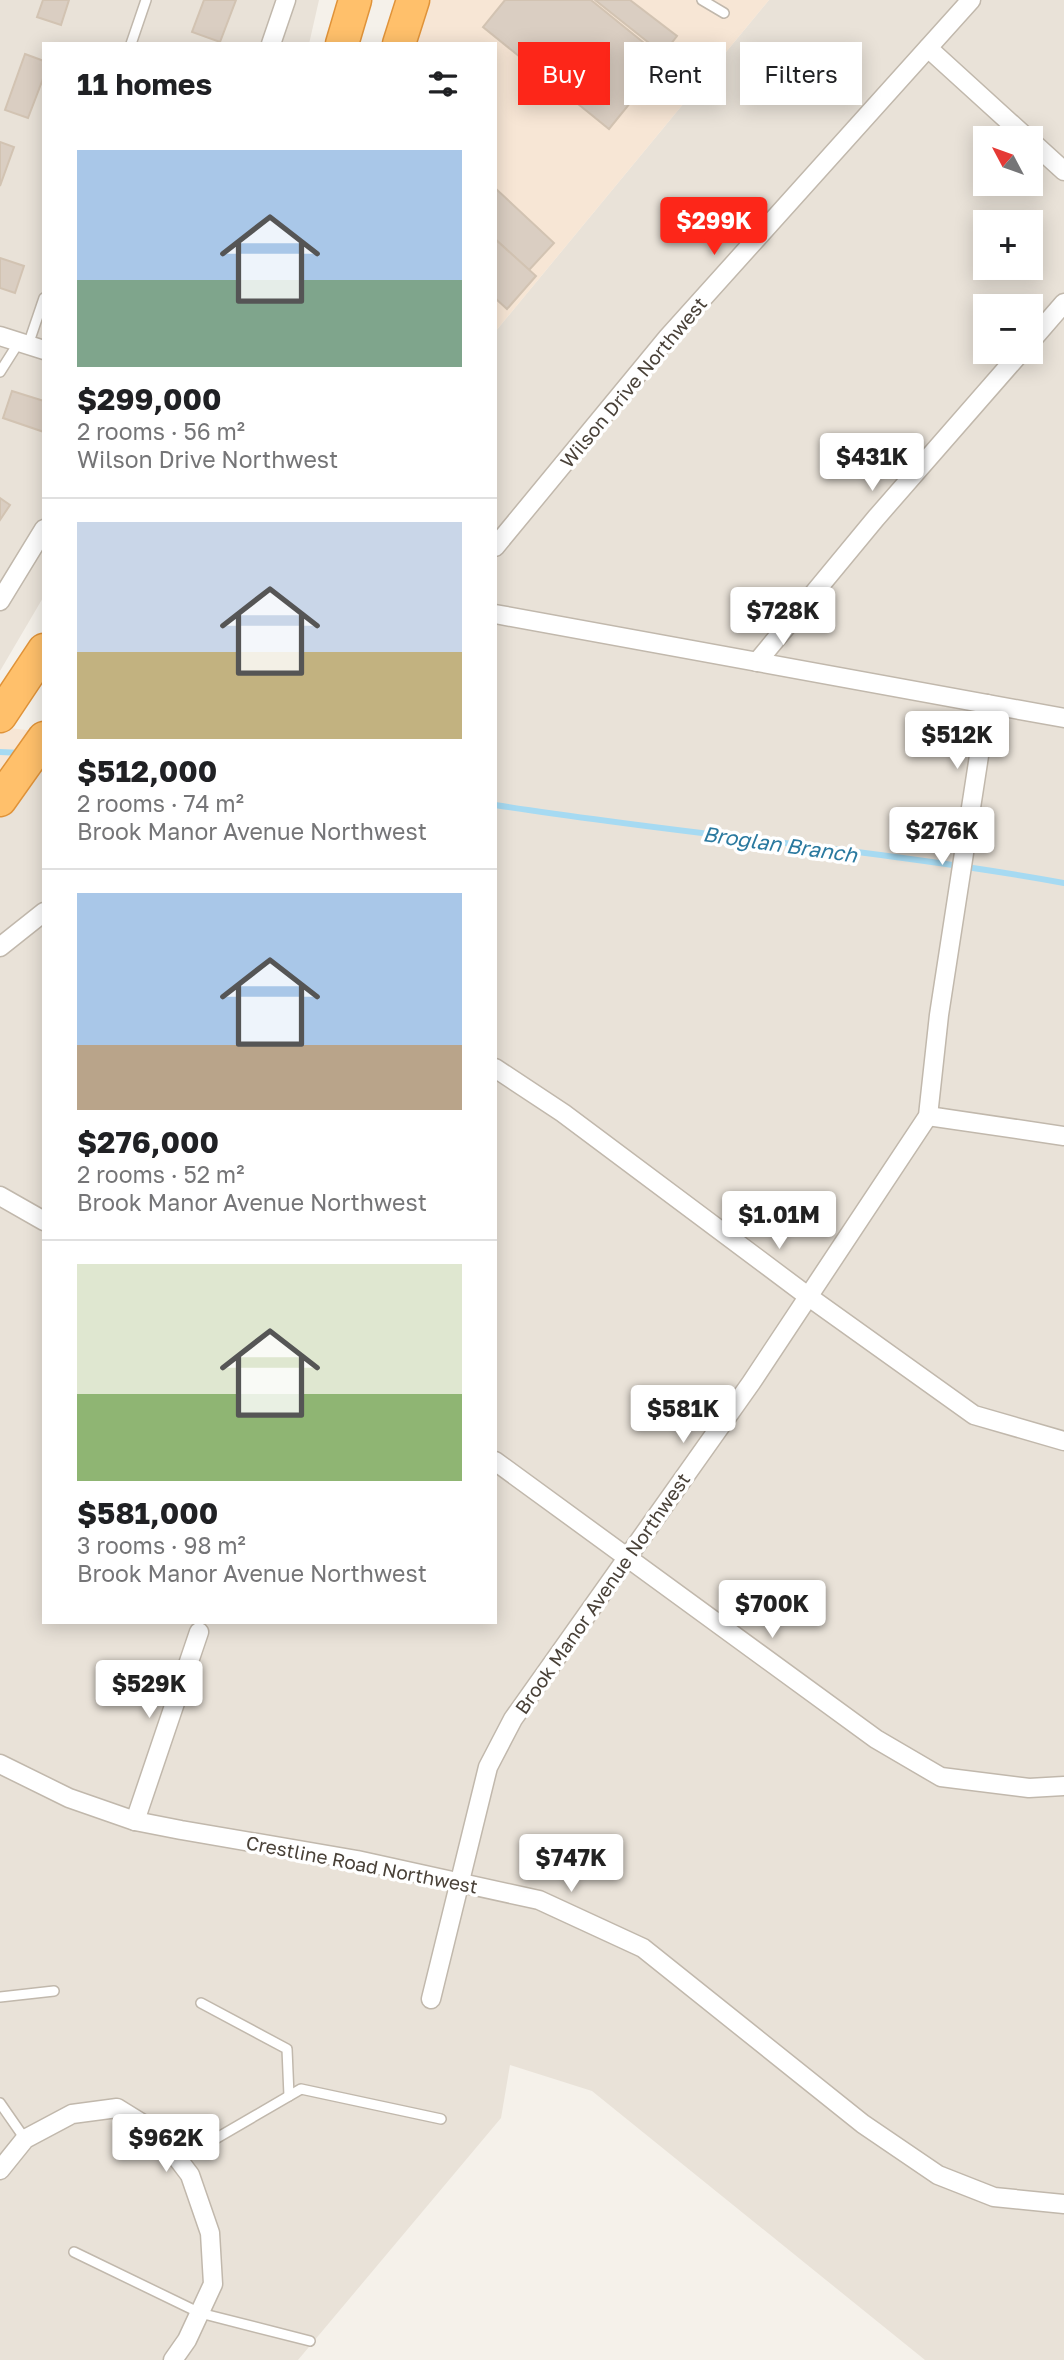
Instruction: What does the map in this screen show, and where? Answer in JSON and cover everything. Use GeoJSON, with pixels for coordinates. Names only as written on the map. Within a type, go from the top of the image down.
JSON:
{"type":"FeatureCollection","features":[{"type":"Feature","properties":{"kind":"highway"},"geometry":{"type":"LineString","coordinates":[[343,42],[355,0]]}},
{"type":"Feature","properties":{"kind":"highway"},"geometry":{"type":"LineString","coordinates":[[401,42],[413,0]]}},
{"type":"Feature","properties":{"kind":"highway"},"geometry":{"type":"LineString","coordinates":[[9,704],[42,653]]}},
{"type":"Feature","properties":{"kind":"highway"},"geometry":{"type":"LineString","coordinates":[[0,800],[42,741]]}},
{"type":"Feature","properties":{"kind":"street"},"geometry":{"type":"LineString","coordinates":[[272,42],[286,0]]}},
{"type":"Feature","properties":{"kind":"street","name":"Wilson Drive Northwest"},"geometry":{"type":"LineString","coordinates":[[497,545],[668,337],[971,0]]}},
{"type":"Feature","properties":{"kind":"street"},"geometry":{"type":"LineString","coordinates":[[928,48],[1014,126]]}},
{"type":"Feature","properties":{"kind":"street"},"geometry":{"type":"LineString","coordinates":[[1043,152],[1064,171]]}},
{"type":"Feature","properties":{"kind":"street"},"geometry":{"type":"LineString","coordinates":[[1043,327],[1064,303]]}},
{"type":"Feature","properties":{"kind":"street"},"geometry":{"type":"LineString","coordinates":[[0,336],[30,346]]}},
{"type":"Feature","properties":{"kind":"street"},"geometry":{"type":"LineString","coordinates":[[757,662],[876,518],[1011,364]]}},
{"type":"Feature","properties":{"kind":"street"},"geometry":{"type":"LineString","coordinates":[[0,601],[42,532]]}},
{"type":"Feature","properties":{"kind":"street"},"geometry":{"type":"LineString","coordinates":[[497,614],[1064,718]]}},
{"type":"Feature","properties":{"kind":"street","name":"Brook Manor Avenue Northwest"},"geometry":{"type":"LineString","coordinates":[[431,1999],[488,1767],[513,1719],[809,1297],[928,1116],[939,1015],[987,704]]}},
{"type":"Feature","properties":{"kind":"street"},"geometry":{"type":"LineString","coordinates":[[0,947],[42,914]]}},
{"type":"Feature","properties":{"kind":"street"},"geometry":{"type":"LineString","coordinates":[[497,1069],[563,1113],[809,1297],[974,1415],[1064,1441]]}},
{"type":"Feature","properties":{"kind":"street"},"geometry":{"type":"LineString","coordinates":[[928,1116],[1064,1136]]}},
{"type":"Feature","properties":{"kind":"street"},"geometry":{"type":"LineString","coordinates":[[0,1196],[42,1220]]}},
{"type":"Feature","properties":{"kind":"street"},"geometry":{"type":"LineString","coordinates":[[497,1462],[876,1739],[941,1777],[1029,1788],[1064,1786]]}},
{"type":"Feature","properties":{"kind":"street"},"geometry":{"type":"LineString","coordinates":[[135,1821],[199,1632]]}},
{"type":"Feature","properties":{"kind":"street","name":"Crestline Road Northwest"},"geometry":{"type":"LineString","coordinates":[[0,1764],[69,1797],[135,1821],[358,1860],[539,1900],[643,1948],[863,2124],[938,2175],[994,2197],[1064,2204]]}},
{"type":"Feature","properties":{"kind":"street"},"geometry":{"type":"LineString","coordinates":[[0,2171],[24,2139],[72,2114],[117,2108],[159,2134],[190,2175],[211,2233],[213,2284],[187,2340],[173,2360]]}},
{"type":"Feature","properties":{"kind":"lane"},"geometry":{"type":"LineString","coordinates":[[132,42],[146,0]]}},
{"type":"Feature","properties":{"kind":"lane"},"geometry":{"type":"LineString","coordinates":[[702,0],[724,13]]}},
{"type":"Feature","properties":{"kind":"lane"},"geometry":{"type":"LineString","coordinates":[[0,372],[30,346],[42,305]]}},
{"type":"Feature","properties":{"kind":"lane"},"geometry":{"type":"LineString","coordinates":[[0,1997],[54,1991]]}},
{"type":"Feature","properties":{"kind":"lane"},"geometry":{"type":"LineString","coordinates":[[201,2003],[287,2049],[289,2096]]}},
{"type":"Feature","properties":{"kind":"lane"},"geometry":{"type":"LineString","coordinates":[[179,2160],[301,2089],[441,2119]]}},
{"type":"Feature","properties":{"kind":"lane"},"geometry":{"type":"LineString","coordinates":[[0,2103],[24,2139]]}},
{"type":"Feature","properties":{"kind":"lane"},"geometry":{"type":"LineString","coordinates":[[74,2252],[200,2313],[310,2341]]}},
{"type":"Feature","properties":{"kind":"shaded area"},"geometry":{"type":"Polygon","coordinates":[[[0,0],[319,0],[309,42],[42,42],[42,599],[0,671],[0,0]]]}},
{"type":"Feature","properties":{"kind":"shaded area"},"geometry":{"type":"Polygon","coordinates":[[[412,0],[769,0],[726,52],[726,42],[624,42],[624,105],[682,105],[497,330],[497,42],[402,42],[412,0]]]}},
{"type":"Feature","properties":{"kind":"shaded area"},"geometry":{"type":"Polygon","coordinates":[[[769,0],[1064,0],[1064,2360],[925,2360],[592,2091],[510,2065],[501,2118],[298,2360],[0,2360],[0,796],[42,746],[42,1624],[497,1624],[497,330],[682,105],[726,105],[726,52],[769,0]]]}},
{"type":"Feature","properties":{"kind":"shaded area"},"geometry":{"type":"Polygon","coordinates":[[[0,727],[42,732],[42,735],[0,796],[0,727]]]}},
{"type":"Feature","properties":{"kind":"building"},"geometry":{"type":"Polygon","coordinates":[[[43,0],[69,0],[61,25],[37,17],[43,0]]]}},
{"type":"Feature","properties":{"kind":"building"},"geometry":{"type":"Polygon","coordinates":[[[204,0],[236,0],[220,42],[192,32],[204,0]]]}},
{"type":"Feature","properties":{"kind":"building"},"geometry":{"type":"Polygon","coordinates":[[[505,0],[591,0],[643,42],[624,42],[624,105],[628,105],[609,129],[579,105],[610,105],[610,42],[518,42],[518,55],[483,27],[505,0]]]}},
{"type":"Feature","properties":{"kind":"building"},"geometry":{"type":"Polygon","coordinates":[[[595,0],[630,0],[677,36],[672,42],[648,42],[595,0]]]}},
{"type":"Feature","properties":{"kind":"building"},"geometry":{"type":"Polygon","coordinates":[[[25,54],[42,60],[42,81],[28,118],[5,110],[25,54]]]}},
{"type":"Feature","properties":{"kind":"building"},"geometry":{"type":"Polygon","coordinates":[[[0,142],[14,147],[0,186],[0,142]]]}},
{"type":"Feature","properties":{"kind":"building"},"geometry":{"type":"Polygon","coordinates":[[[497,190],[554,243],[529,270],[497,241],[497,190]]]}},
{"type":"Feature","properties":{"kind":"building"},"geometry":{"type":"Polygon","coordinates":[[[497,241],[536,276],[507,309],[497,300],[497,241]]]}},
{"type":"Feature","properties":{"kind":"building"},"geometry":{"type":"Polygon","coordinates":[[[0,258],[24,266],[15,293],[0,288],[0,258]]]}},
{"type":"Feature","properties":{"kind":"building"},"geometry":{"type":"Polygon","coordinates":[[[12,391],[42,400],[42,431],[3,418],[12,391]]]}},
{"type":"Feature","properties":{"kind":"building"},"geometry":{"type":"Polygon","coordinates":[[[0,498],[10,505],[0,520],[0,498]]]}},
{"type":"Feature","properties":{"kind":"waterway","name":"Broglan Branch"},"geometry":{"type":"LineString","coordinates":[[0,752],[23,753]]}},
{"type":"Feature","properties":{"kind":"waterway","name":"Broglan Branch"},"geometry":{"type":"LineString","coordinates":[[497,805],[922,861],[1064,883]]}}]}
